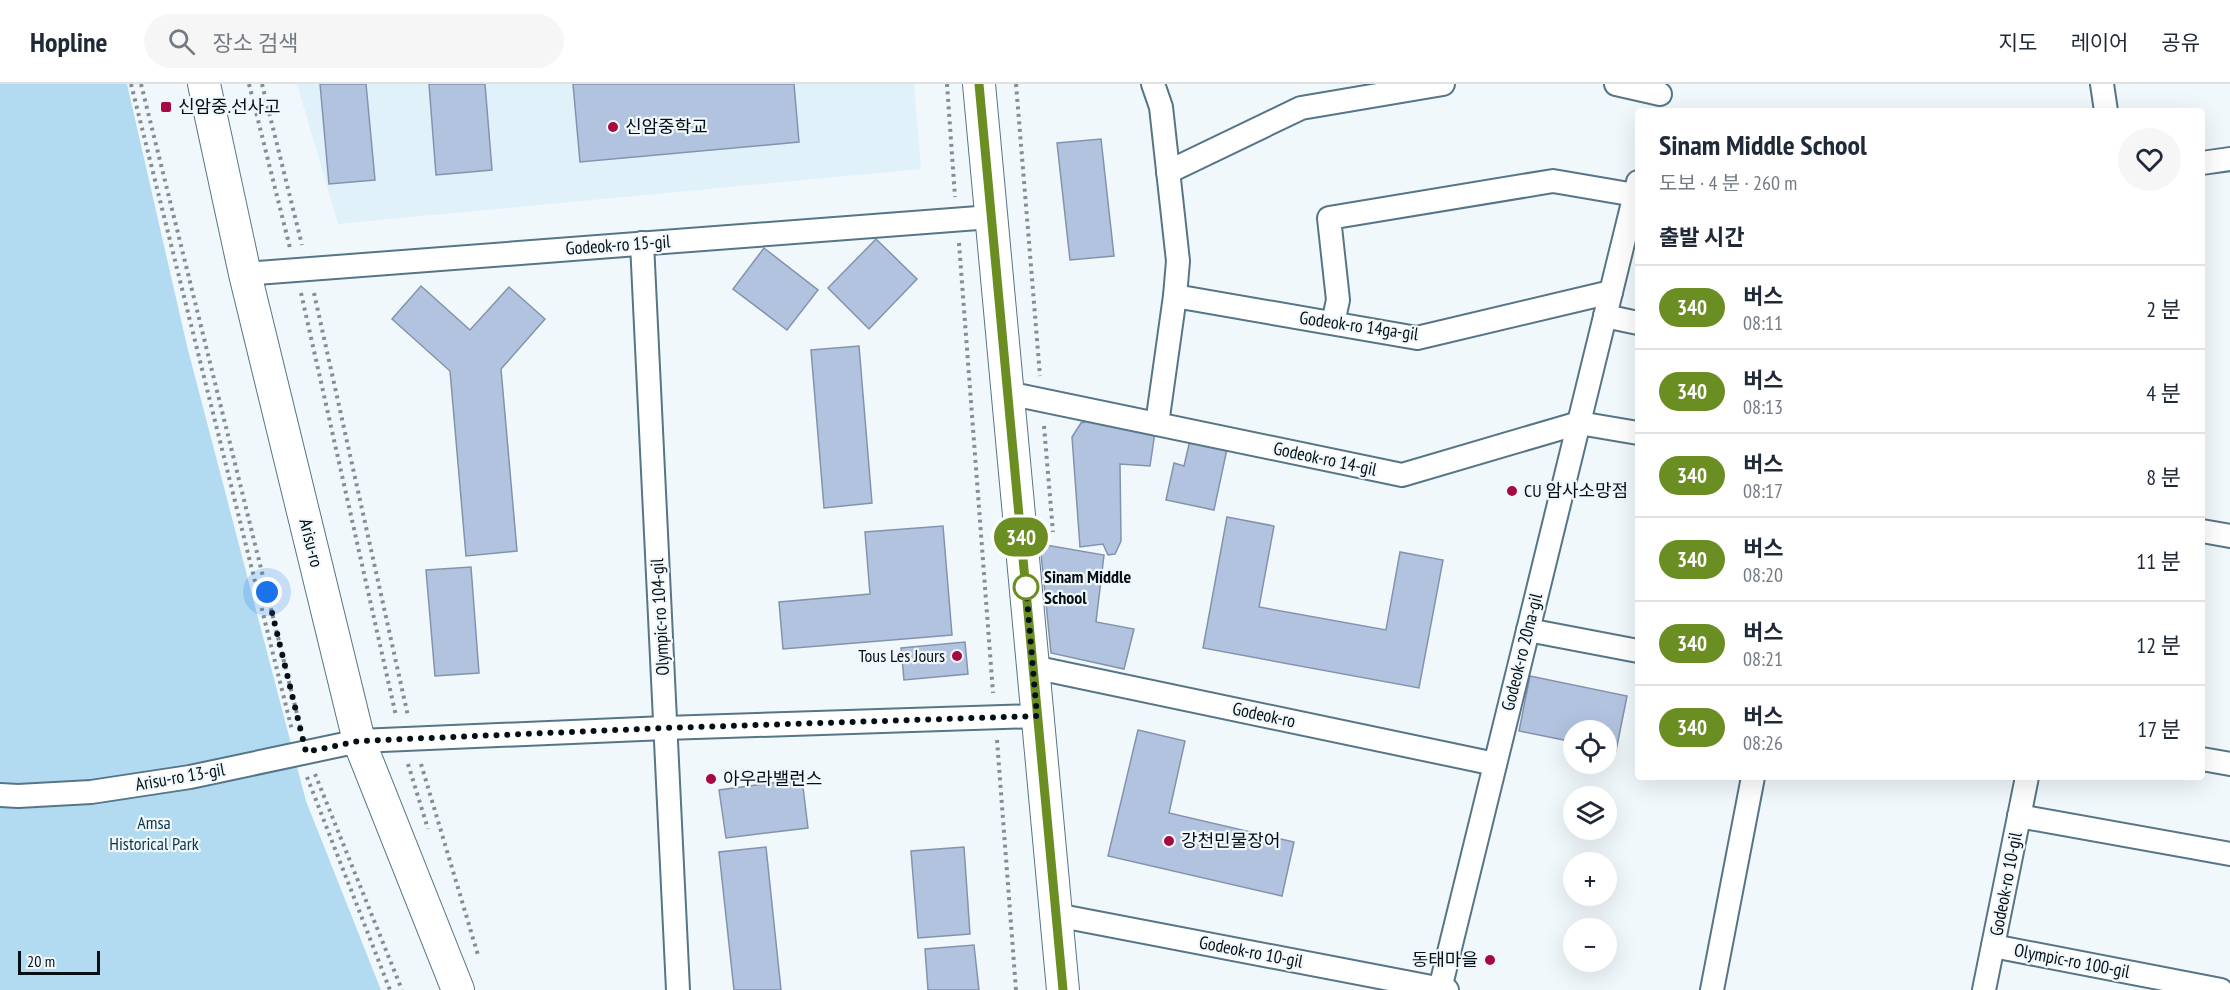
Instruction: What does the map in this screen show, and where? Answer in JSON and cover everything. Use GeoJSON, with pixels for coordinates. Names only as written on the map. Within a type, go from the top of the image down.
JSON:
{"type":"FeatureCollection","features":[{"type":"Feature","properties":{"kind":"street","name":"Arisu-ro"},"geometry":{"type":"LineString","coordinates":[[204,84],[245,274],[359,741],[458,990]]}},
{"type":"Feature","properties":{"kind":"street"},"geometry":{"type":"LineString","coordinates":[[979,84],[1063,990]]}},
{"type":"Feature","properties":{"kind":"street"},"geometry":{"type":"LineString","coordinates":[[1153,84],[1161,107],[1178,261],[1157,424]]}},
{"type":"Feature","properties":{"kind":"street"},"geometry":{"type":"LineString","coordinates":[[1168,171],[1301,108],[1443,84]]}},
{"type":"Feature","properties":{"kind":"street"},"geometry":{"type":"LineString","coordinates":[[1616,84],[1659,96]]}},
{"type":"Feature","properties":{"kind":"street"},"geometry":{"type":"LineString","coordinates":[[2102,84],[2106,108]]}},
{"type":"Feature","properties":{"kind":"street"},"geometry":{"type":"LineString","coordinates":[[2205,163],[2230,159]]}},
{"type":"Feature","properties":{"kind":"street","name":"Godeok-ro 20na-gil"},"geometry":{"type":"LineString","coordinates":[[1333,323],[1338,300],[1329,218],[1553,181],[1635,188]]}},
{"type":"Feature","properties":{"kind":"street","name":"Godeok-ro 20na-gil"},"geometry":{"type":"LineString","coordinates":[[1443,989],[1495,764],[1635,192]]}},
{"type":"Feature","properties":{"kind":"street","name":"Godeok-ro 15-gil"},"geometry":{"type":"LineString","coordinates":[[245,274],[991,217]]}},
{"type":"Feature","properties":{"kind":"street","name":"Olympic-ro 104-gil"},"geometry":{"type":"LineString","coordinates":[[642,243],[678,990]]}},
{"type":"Feature","properties":{"kind":"street","name":"Godeok-ro 14ga-gil"},"geometry":{"type":"LineString","coordinates":[[1175,297],[1417,338],[1611,292]]}},
{"type":"Feature","properties":{"kind":"street"},"geometry":{"type":"LineString","coordinates":[[1605,316],[1635,322]]}},
{"type":"Feature","properties":{"kind":"street","name":"Godeok-ro 14-gil"},"geometry":{"type":"LineString","coordinates":[[1008,393],[1402,475],[1579,423],[1635,432]]}},
{"type":"Feature","properties":{"kind":"street"},"geometry":{"type":"LineString","coordinates":[[2205,532],[2230,536]]}},
{"type":"Feature","properties":{"kind":"street"},"geometry":{"type":"LineString","coordinates":[[1528,630],[1635,650]]}},
{"type":"Feature","properties":{"kind":"street","name":"Godeok-ro"},"geometry":{"type":"LineString","coordinates":[[1033,667],[1495,764]]}},
{"type":"Feature","properties":{"kind":"street","name":"Arisu-ro 13-gil"},"geometry":{"type":"LineString","coordinates":[[0,795],[91,792],[190,777],[359,741],[1037,716]]}},
{"type":"Feature","properties":{"kind":"street"},"geometry":{"type":"LineString","coordinates":[[2205,760],[2230,764]]}},
{"type":"Feature","properties":{"kind":"street"},"geometry":{"type":"LineString","coordinates":[[1712,990],[1752,780]]}},
{"type":"Feature","properties":{"kind":"street","name":"Godeok-ro 10-gil"},"geometry":{"type":"LineString","coordinates":[[1984,990],[2026,780]]}},
{"type":"Feature","properties":{"kind":"street"},"geometry":{"type":"LineString","coordinates":[[2019,816],[2230,854]]}},
{"type":"Feature","properties":{"kind":"street","name":"Godeok-ro 10-gil"},"geometry":{"type":"LineString","coordinates":[[1056,915],[1443,989]]}},
{"type":"Feature","properties":{"kind":"street","name":"Olympic-ro 100-gil"},"geometry":{"type":"LineString","coordinates":[[1993,946],[2221,990]]}},
{"type":"Feature","properties":{"kind":"path"},"geometry":{"type":"LineString","coordinates":[[131,84],[302,753],[390,990]]}},
{"type":"Feature","properties":{"kind":"path"},"geometry":{"type":"LineString","coordinates":[[141,84],[302,753],[402,990]]}},
{"type":"Feature","properties":{"kind":"path"},"geometry":{"type":"LineString","coordinates":[[249,84],[302,270],[407,739],[478,956]]}},
{"type":"Feature","properties":{"kind":"path"},"geometry":{"type":"LineString","coordinates":[[262,84],[429,831]]}},
{"type":"Feature","properties":{"kind":"path"},"geometry":{"type":"LineString","coordinates":[[947,84],[1016,990]]}},
{"type":"Feature","properties":{"kind":"shaded area","name":"신암중학교"},"geometry":{"type":"Polygon","coordinates":[[[297,84],[914,84],[921,169],[338,224],[297,84]]]}},
{"type":"Feature","properties":{"kind":"green space","name":"Amsa Historical Park"},"geometry":{"type":"Polygon","coordinates":[[[0,84],[127,84],[187,346],[306,801],[381,990],[0,990],[0,84]]]}},
{"type":"Feature","properties":{"kind":"building"},"geometry":{"type":"Polygon","coordinates":[[[320,84],[366,84],[375,180],[329,184],[320,84]]]}},
{"type":"Feature","properties":{"kind":"building"},"geometry":{"type":"Polygon","coordinates":[[[429,84],[485,84],[492,170],[436,175],[429,84]]]}},
{"type":"Feature","properties":{"kind":"building"},"geometry":{"type":"Polygon","coordinates":[[[573,84],[794,84],[799,142],[580,162],[573,84]]]}},
{"type":"Feature","properties":{"kind":"building"},"geometry":{"type":"Polygon","coordinates":[[[1101,139],[1114,256],[1070,260],[1057,143],[1101,139]]]}},
{"type":"Feature","properties":{"kind":"building"},"geometry":{"type":"Polygon","coordinates":[[[876,239],[917,279],[869,329],[828,288],[876,239]]]}},
{"type":"Feature","properties":{"kind":"building"},"geometry":{"type":"Polygon","coordinates":[[[764,248],[818,290],[787,330],[733,289],[764,248]]]}},
{"type":"Feature","properties":{"kind":"building"},"geometry":{"type":"Polygon","coordinates":[[[421,286],[470,330],[509,287],[545,319],[501,369],[517,551],[466,556],[450,371],[392,319],[421,286]]]}},
{"type":"Feature","properties":{"kind":"building"},"geometry":{"type":"Polygon","coordinates":[[[859,346],[872,503],[824,508],[811,350],[859,346]]]}},
{"type":"Feature","properties":{"kind":"building"},"geometry":{"type":"Polygon","coordinates":[[[1101,417],[1155,432],[1150,466],[1120,464],[1121,541],[1115,554],[1108,555],[1103,544],[1080,547],[1072,437],[1081,423],[1101,417]]]}},
{"type":"Feature","properties":{"kind":"building"},"geometry":{"type":"Polygon","coordinates":[[[1190,440],[1227,449],[1214,510],[1166,500],[1174,463],[1184,466],[1190,440]]]}},
{"type":"Feature","properties":{"kind":"building"},"geometry":{"type":"Polygon","coordinates":[[[1227,517],[1274,526],[1259,607],[1386,630],[1400,552],[1443,560],[1419,688],[1203,648],[1227,517]]]}},
{"type":"Feature","properties":{"kind":"building"},"geometry":{"type":"Polygon","coordinates":[[[943,526],[952,635],[783,649],[779,602],[870,594],[865,532],[943,526]]]}},
{"type":"Feature","properties":{"kind":"building"},"geometry":{"type":"Polygon","coordinates":[[[1040,544],[1104,555],[1096,622],[1134,629],[1124,669],[1051,653],[1040,544]]]}},
{"type":"Feature","properties":{"kind":"building"},"geometry":{"type":"Polygon","coordinates":[[[471,567],[479,673],[435,676],[426,570],[471,567]]]}},
{"type":"Feature","properties":{"kind":"building"},"geometry":{"type":"Polygon","coordinates":[[[965,642],[968,674],[904,680],[901,648],[965,642]]]}},
{"type":"Feature","properties":{"kind":"building"},"geometry":{"type":"Polygon","coordinates":[[[1530,676],[1627,696],[1617,746],[1617,720],[1563,720],[1563,740],[1519,731],[1530,676]]]}},
{"type":"Feature","properties":{"kind":"building"},"geometry":{"type":"Polygon","coordinates":[[[1138,730],[1185,741],[1169,813],[1294,842],[1282,896],[1108,856],[1138,730]]]}},
{"type":"Feature","properties":{"kind":"building"},"geometry":{"type":"Polygon","coordinates":[[[802,779],[808,828],[726,838],[719,790],[802,779]]]}},
{"type":"Feature","properties":{"kind":"building"},"geometry":{"type":"Polygon","coordinates":[[[766,847],[781,990],[734,990],[719,852],[766,847]]]}},
{"type":"Feature","properties":{"kind":"building"},"geometry":{"type":"Polygon","coordinates":[[[964,847],[970,934],[918,938],[911,851],[964,847]]]}},
{"type":"Feature","properties":{"kind":"building"},"geometry":{"type":"Polygon","coordinates":[[[974,945],[979,990],[928,990],[925,949],[974,945]]]}},
{"type":"Feature","properties":{"kind":"bus line","name":"340"},"geometry":{"type":"LineString","coordinates":[[979,84],[1063,990]]}},
{"type":"Feature","properties":{"kind":"place","name":"신암중.선사고"},"geometry":{"type":"Point","coordinates":[166,107]}},
{"type":"Feature","properties":{"kind":"place","name":"신암중학교"},"geometry":{"type":"Point","coordinates":[613,127]}},
{"type":"Feature","properties":{"kind":"place","name":"CU 암사소망점"},"geometry":{"type":"Point","coordinates":[1512,491]}},
{"type":"Feature","properties":{"kind":"place","name":"Sinam Middle School"},"geometry":{"type":"Point","coordinates":[1026,587]}},
{"type":"Feature","properties":{"kind":"place","name":"Tous Les Jours"},"geometry":{"type":"Point","coordinates":[957,656]}},
{"type":"Feature","properties":{"kind":"place","name":"아우라밸런스"},"geometry":{"type":"Point","coordinates":[711,779]}},
{"type":"Feature","properties":{"kind":"place","name":"강천민물장어"},"geometry":{"type":"Point","coordinates":[1169,841]}},
{"type":"Feature","properties":{"kind":"place","name":"동태마을"},"geometry":{"type":"Point","coordinates":[1490,960]}},
{"type":"Feature","properties":{"kind":"route"},"geometry":{"type":"LineString","coordinates":[[267,592],[306,752],[359,741],[1037,716],[1025,576],[1026,587]]}}]}
